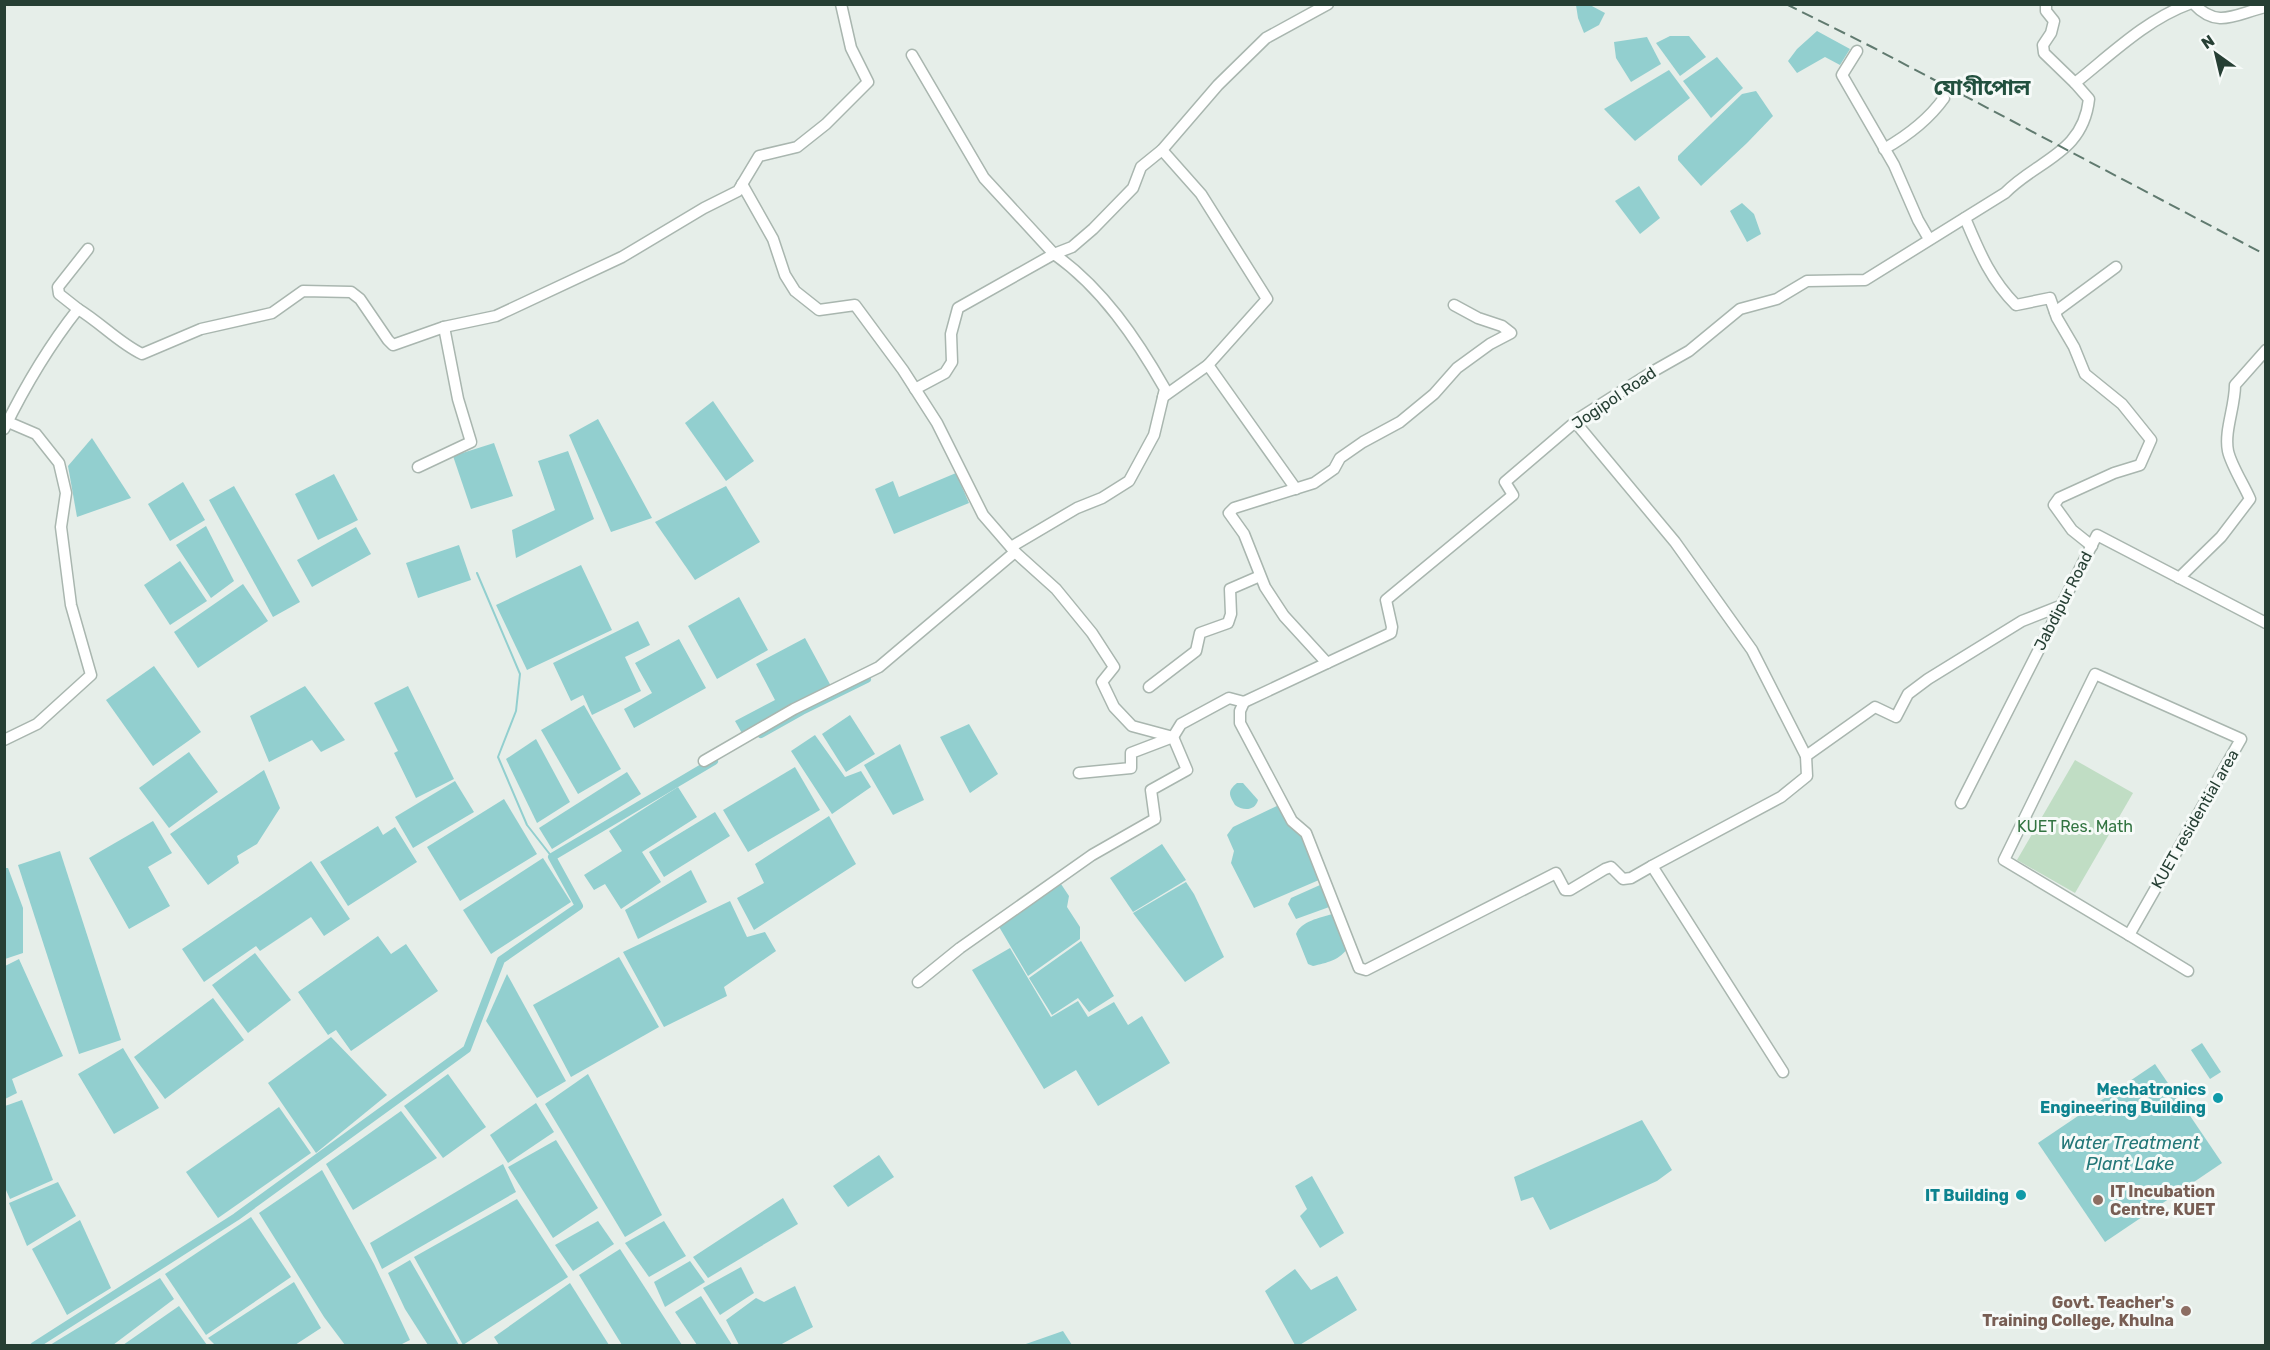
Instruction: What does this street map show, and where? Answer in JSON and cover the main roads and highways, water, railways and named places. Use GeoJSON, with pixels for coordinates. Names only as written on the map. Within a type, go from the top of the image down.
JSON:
{"type":"FeatureCollection","features":[{"type":"Feature","properties":{"kind":"water"},"geometry":{"type":"Polygon","coordinates":[[[1576,5],[1590,5],[1605,13],[1599,25],[1584,33],[1576,5]]]}},
{"type":"Feature","properties":{"kind":"water"},"geometry":{"type":"Polygon","coordinates":[[[1817,31],[1850,49],[1840,65],[1825,57],[1797,73],[1788,61],[1797,49],[1817,31]]]}},
{"type":"Feature","properties":{"kind":"water"},"geometry":{"type":"Polygon","coordinates":[[[1670,36],[1689,36],[1706,57],[1680,76],[1656,43],[1670,36]]]}},
{"type":"Feature","properties":{"kind":"water"},"geometry":{"type":"Polygon","coordinates":[[[1647,37],[1661,64],[1631,82],[1616,58],[1614,42],[1647,37]]]}},
{"type":"Feature","properties":{"kind":"water"},"geometry":{"type":"Polygon","coordinates":[[[1717,57],[1743,88],[1711,118],[1683,81],[1717,57]]]}},
{"type":"Feature","properties":{"kind":"water"},"geometry":{"type":"Polygon","coordinates":[[[1669,70],[1690,98],[1635,141],[1604,109],[1669,70]]]}},
{"type":"Feature","properties":{"kind":"water"},"geometry":{"type":"Polygon","coordinates":[[[1756,91],[1773,116],[1701,186],[1678,160],[1678,156],[1742,94],[1756,91]]]}},
{"type":"Feature","properties":{"kind":"water"},"geometry":{"type":"Polygon","coordinates":[[[1639,186],[1660,218],[1640,234],[1615,201],[1639,186]]]}},
{"type":"Feature","properties":{"kind":"water"},"geometry":{"type":"Polygon","coordinates":[[[1742,203],[1754,214],[1761,234],[1747,242],[1730,211],[1742,203]]]}},
{"type":"Feature","properties":{"kind":"water"},"geometry":{"type":"Polygon","coordinates":[[[713,401],[754,461],[726,481],[685,423],[713,401]]]}},
{"type":"Feature","properties":{"kind":"water"},"geometry":{"type":"Polygon","coordinates":[[[598,419],[652,518],[611,532],[569,435],[598,419]]]}},
{"type":"Feature","properties":{"kind":"water"},"geometry":{"type":"Polygon","coordinates":[[[92,438],[131,498],[77,517],[68,466],[92,438]]]}},
{"type":"Feature","properties":{"kind":"water"},"geometry":{"type":"Polygon","coordinates":[[[494,443],[513,496],[471,509],[453,456],[494,443]]]}},
{"type":"Feature","properties":{"kind":"water"},"geometry":{"type":"Polygon","coordinates":[[[568,451],[594,519],[516,558],[512,530],[555,510],[538,461],[568,451]]]}},
{"type":"Feature","properties":{"kind":"water"},"geometry":{"type":"Polygon","coordinates":[[[956,473],[969,503],[894,534],[875,489],[893,481],[899,497],[956,473]]]}},
{"type":"Feature","properties":{"kind":"water"},"geometry":{"type":"Polygon","coordinates":[[[334,474],[358,520],[318,540],[295,494],[334,474]]]}},
{"type":"Feature","properties":{"kind":"water"},"geometry":{"type":"Polygon","coordinates":[[[183,482],[205,520],[170,541],[148,504],[183,482]]]}},
{"type":"Feature","properties":{"kind":"water"},"geometry":{"type":"Polygon","coordinates":[[[234,486],[300,602],[273,617],[209,500],[234,486]]]}},
{"type":"Feature","properties":{"kind":"water"},"geometry":{"type":"Polygon","coordinates":[[[726,486],[760,542],[695,580],[655,522],[726,486]]]}},
{"type":"Feature","properties":{"kind":"water"},"geometry":{"type":"Polygon","coordinates":[[[206,526],[234,581],[211,598],[176,545],[206,526]]]}},
{"type":"Feature","properties":{"kind":"water"},"geometry":{"type":"Polygon","coordinates":[[[356,527],[371,554],[312,587],[297,560],[356,527]]]}},
{"type":"Feature","properties":{"kind":"water"},"geometry":{"type":"Polygon","coordinates":[[[459,545],[471,580],[418,598],[406,563],[459,545]]]}},
{"type":"Feature","properties":{"kind":"water"},"geometry":{"type":"Polygon","coordinates":[[[180,561],[207,601],[170,625],[144,585],[180,561]]]}},
{"type":"Feature","properties":{"kind":"water"},"geometry":{"type":"Polygon","coordinates":[[[581,565],[612,630],[527,670],[496,605],[581,565]]]}},
{"type":"Feature","properties":{"kind":"water"},"geometry":{"type":"Polygon","coordinates":[[[243,584],[268,621],[198,668],[174,632],[243,584]]]}},
{"type":"Feature","properties":{"kind":"water"},"geometry":{"type":"Polygon","coordinates":[[[739,597],[768,650],[717,679],[688,626],[739,597]]]}},
{"type":"Feature","properties":{"kind":"water"},"geometry":{"type":"Polygon","coordinates":[[[638,621],[650,645],[625,657],[641,691],[592,715],[583,695],[571,701],[553,663],[638,621]]]}},
{"type":"Feature","properties":{"kind":"water"},"geometry":{"type":"Polygon","coordinates":[[[805,638],[832,688],[743,735],[735,721],[775,700],[756,664],[805,638]]]}},
{"type":"Feature","properties":{"kind":"water"},"geometry":{"type":"Polygon","coordinates":[[[679,639],[706,688],[634,728],[624,709],[652,693],[635,663],[679,639]]]}},
{"type":"Feature","properties":{"kind":"water"},"geometry":{"type":"Polygon","coordinates":[[[154,666],[201,732],[153,766],[106,700],[154,666]]]}},
{"type":"Feature","properties":{"kind":"water"},"geometry":{"type":"Polygon","coordinates":[[[305,686],[345,740],[321,752],[312,740],[269,762],[250,716],[305,686]]]}},
{"type":"Feature","properties":{"kind":"water"},"geometry":{"type":"Polygon","coordinates":[[[408,686],[454,779],[416,798],[394,753],[398,751],[374,703],[408,686]]]}},
{"type":"Feature","properties":{"kind":"water"},"geometry":{"type":"Polygon","coordinates":[[[584,705],[621,769],[578,794],[541,730],[584,705]]]}},
{"type":"Feature","properties":{"kind":"water"},"geometry":{"type":"Polygon","coordinates":[[[850,715],[875,754],[846,772],[822,734],[850,715]]]}},
{"type":"Feature","properties":{"kind":"water"},"geometry":{"type":"Polygon","coordinates":[[[969,724],[998,774],[970,793],[940,737],[969,724]]]}},
{"type":"Feature","properties":{"kind":"water"},"geometry":{"type":"Polygon","coordinates":[[[815,735],[845,777],[861,771],[871,787],[832,814],[791,751],[815,735]]]}},
{"type":"Feature","properties":{"kind":"water"},"geometry":{"type":"Polygon","coordinates":[[[536,739],[570,802],[537,823],[506,759],[536,739]]]}},
{"type":"Feature","properties":{"kind":"water"},"geometry":{"type":"Polygon","coordinates":[[[900,744],[924,800],[893,815],[864,765],[900,744]]]}},
{"type":"Feature","properties":{"kind":"water"},"geometry":{"type":"Polygon","coordinates":[[[189,752],[218,792],[169,828],[139,788],[189,752]]]}},
{"type":"Feature","properties":{"kind":"water"},"geometry":{"type":"Polygon","coordinates":[[[795,767],[820,810],[748,852],[723,810],[795,767]]]}},
{"type":"Feature","properties":{"kind":"water"},"geometry":{"type":"Polygon","coordinates":[[[264,770],[280,808],[257,844],[237,856],[239,863],[208,885],[170,834],[264,770]]]}},
{"type":"Feature","properties":{"kind":"water"},"geometry":{"type":"Polygon","coordinates":[[[627,772],[641,794],[552,849],[539,828],[627,772]]]}},
{"type":"Feature","properties":{"kind":"water"},"geometry":{"type":"Polygon","coordinates":[[[455,781],[474,812],[413,848],[395,817],[455,781]]]}},
{"type":"Feature","properties":{"kind":"water"},"geometry":{"type":"Polygon","coordinates":[[[1237,783],[1243,783],[1258,800],[1252,808],[1245,809],[1235,805],[1230,793],[1237,783]]]}},
{"type":"Feature","properties":{"kind":"water"},"geometry":{"type":"Polygon","coordinates":[[[678,787],[697,817],[642,852],[661,882],[621,909],[605,884],[594,890],[584,875],[622,851],[609,831],[678,787]]]}},
{"type":"Feature","properties":{"kind":"water"},"geometry":{"type":"Polygon","coordinates":[[[504,799],[537,854],[460,901],[427,847],[504,799]]]}},
{"type":"Feature","properties":{"kind":"water"},"geometry":{"type":"Polygon","coordinates":[[[1279,805],[1305,836],[1319,880],[1254,908],[1231,863],[1234,851],[1227,835],[1233,827],[1279,805]]]}},
{"type":"Feature","properties":{"kind":"water"},"geometry":{"type":"Polygon","coordinates":[[[715,812],[730,836],[664,877],[649,852],[715,812]]]}},
{"type":"Feature","properties":{"kind":"water"},"geometry":{"type":"Polygon","coordinates":[[[829,816],[856,864],[754,930],[737,898],[764,883],[755,864],[829,816]]]}},
{"type":"Feature","properties":{"kind":"water"},"geometry":{"type":"Polygon","coordinates":[[[153,821],[172,853],[148,867],[170,906],[129,929],[89,858],[153,821]]]}},
{"type":"Feature","properties":{"kind":"water"},"geometry":{"type":"Polygon","coordinates":[[[378,826],[383,835],[395,827],[417,862],[348,906],[320,862],[378,826]]]}},
{"type":"Feature","properties":{"kind":"water"},"geometry":{"type":"Polygon","coordinates":[[[1162,844],[1186,880],[1133,912],[1110,878],[1162,844]]]}},
{"type":"Feature","properties":{"kind":"water"},"geometry":{"type":"Polygon","coordinates":[[[60,851],[121,1040],[79,1054],[18,865],[60,851]]]}},
{"type":"Feature","properties":{"kind":"water"},"geometry":{"type":"Polygon","coordinates":[[[543,858],[571,902],[491,954],[463,910],[543,858]]]}},
{"type":"Feature","properties":{"kind":"water"},"geometry":{"type":"Polygon","coordinates":[[[311,861],[350,919],[324,936],[311,917],[260,951],[256,946],[204,982],[182,949],[311,861]]]}},
{"type":"Feature","properties":{"kind":"water"},"geometry":{"type":"Polygon","coordinates":[[[5,868],[8,868],[23,908],[23,953],[5,959],[5,868]]]}},
{"type":"Feature","properties":{"kind":"water"},"geometry":{"type":"Polygon","coordinates":[[[691,870],[707,902],[638,939],[625,910],[691,870]]]}},
{"type":"Feature","properties":{"kind":"water"},"geometry":{"type":"Polygon","coordinates":[[[1186,882],[1224,957],[1185,982],[1133,913],[1186,882]]]}},
{"type":"Feature","properties":{"kind":"water"},"geometry":{"type":"Polygon","coordinates":[[[1061,884],[1069,896],[1067,907],[1080,927],[1080,939],[1028,976],[998,925],[1061,884]]]}},
{"type":"Feature","properties":{"kind":"water"},"geometry":{"type":"Polygon","coordinates":[[[1320,885],[1324,887],[1332,906],[1296,919],[1288,904],[1291,898],[1320,885]]]}},
{"type":"Feature","properties":{"kind":"water"},"geometry":{"type":"Polygon","coordinates":[[[730,901],[747,937],[765,932],[776,951],[724,987],[727,996],[664,1027],[623,952],[730,901]]]}},
{"type":"Feature","properties":{"kind":"water"},"geometry":{"type":"Polygon","coordinates":[[[1332,914],[1348,947],[1333,960],[1313,966],[1308,964],[1296,934],[1306,923],[1332,914]]]}},
{"type":"Feature","properties":{"kind":"water"},"geometry":{"type":"Polygon","coordinates":[[[378,936],[391,954],[406,944],[438,991],[351,1051],[336,1030],[328,1035],[298,992],[378,936]]]}},
{"type":"Feature","properties":{"kind":"water"},"geometry":{"type":"Polygon","coordinates":[[[1081,941],[1114,996],[1089,1012],[1078,998],[1052,1015],[1029,978],[1081,941]]]}},
{"type":"Feature","properties":{"kind":"water"},"geometry":{"type":"Polygon","coordinates":[[[1010,948],[1051,1017],[1078,1001],[1088,1017],[1114,1002],[1128,1025],[1142,1016],[1170,1063],[1098,1106],[1076,1070],[1044,1089],[972,970],[1010,948]]]}},
{"type":"Feature","properties":{"kind":"water"},"geometry":{"type":"Polygon","coordinates":[[[255,953],[291,1000],[248,1033],[212,985],[255,953]]]}},
{"type":"Feature","properties":{"kind":"water"},"geometry":{"type":"Polygon","coordinates":[[[619,957],[659,1027],[571,1077],[533,1005],[619,957]]]}},
{"type":"Feature","properties":{"kind":"water"},"geometry":{"type":"Polygon","coordinates":[[[19,959],[63,1056],[12,1079],[17,1093],[5,1099],[5,966],[19,959]]]}},
{"type":"Feature","properties":{"kind":"water"},"geometry":{"type":"Polygon","coordinates":[[[507,974],[566,1081],[537,1098],[486,1021],[507,974]]]}},
{"type":"Feature","properties":{"kind":"water"},"geometry":{"type":"Polygon","coordinates":[[[213,998],[244,1040],[165,1099],[134,1057],[213,998]]]}},
{"type":"Feature","properties":{"kind":"water"},"geometry":{"type":"Polygon","coordinates":[[[331,1037],[387,1095],[316,1153],[268,1083],[331,1037]]]}},
{"type":"Feature","properties":{"kind":"water"},"geometry":{"type":"Polygon","coordinates":[[[2202,1043],[2221,1072],[2210,1079],[2191,1050],[2202,1043]]]}},
{"type":"Feature","properties":{"kind":"water"},"geometry":{"type":"Polygon","coordinates":[[[123,1048],[159,1108],[114,1134],[78,1074],[123,1048]]]}},
{"type":"Feature","properties":{"kind":"water","name":"Water Treatment Plant Lake"},"geometry":{"type":"Polygon","coordinates":[[[2155,1064],[2222,1163],[2105,1242],[2038,1143],[2155,1064]]]}},
{"type":"Feature","properties":{"kind":"water"},"geometry":{"type":"Polygon","coordinates":[[[448,1074],[486,1127],[443,1158],[404,1106],[448,1074]]]}},
{"type":"Feature","properties":{"kind":"water"},"geometry":{"type":"Polygon","coordinates":[[[588,1074],[662,1215],[625,1237],[545,1104],[588,1074]]]}},
{"type":"Feature","properties":{"kind":"water"},"geometry":{"type":"Polygon","coordinates":[[[22,1100],[53,1180],[10,1199],[5,1188],[5,1106],[22,1100]]]}},
{"type":"Feature","properties":{"kind":"water"},"geometry":{"type":"Polygon","coordinates":[[[536,1103],[554,1132],[508,1163],[490,1135],[536,1103]]]}},
{"type":"Feature","properties":{"kind":"water"},"geometry":{"type":"Polygon","coordinates":[[[279,1107],[311,1153],[218,1218],[186,1172],[279,1107]]]}},
{"type":"Feature","properties":{"kind":"water"},"geometry":{"type":"Polygon","coordinates":[[[401,1111],[437,1158],[353,1210],[326,1164],[401,1111]]]}},
{"type":"Feature","properties":{"kind":"water"},"geometry":{"type":"Polygon","coordinates":[[[1642,1120],[1672,1170],[1657,1181],[1550,1230],[1533,1197],[1521,1201],[1514,1177],[1642,1120]]]}},
{"type":"Feature","properties":{"kind":"water"},"geometry":{"type":"Polygon","coordinates":[[[556,1140],[598,1208],[553,1238],[508,1167],[556,1140]]]}},
{"type":"Feature","properties":{"kind":"water"},"geometry":{"type":"Polygon","coordinates":[[[879,1155],[894,1177],[848,1207],[833,1186],[879,1155]]]}},
{"type":"Feature","properties":{"kind":"water"},"geometry":{"type":"Polygon","coordinates":[[[503,1164],[516,1192],[382,1269],[370,1243],[503,1164]]]}},
{"type":"Feature","properties":{"kind":"water"},"geometry":{"type":"Polygon","coordinates":[[[322,1170],[374,1264],[410,1340],[400,1345],[345,1345],[324,1317],[259,1213],[322,1170]]]}},
{"type":"Feature","properties":{"kind":"water"},"geometry":{"type":"Polygon","coordinates":[[[1312,1176],[1344,1233],[1320,1248],[1300,1216],[1307,1209],[1295,1186],[1312,1176]]]}},
{"type":"Feature","properties":{"kind":"water"},"geometry":{"type":"Polygon","coordinates":[[[58,1182],[76,1216],[27,1246],[9,1203],[58,1182]]]}},
{"type":"Feature","properties":{"kind":"water"},"geometry":{"type":"Polygon","coordinates":[[[783,1198],[798,1224],[708,1278],[693,1257],[783,1198]]]}},
{"type":"Feature","properties":{"kind":"water"},"geometry":{"type":"Polygon","coordinates":[[[517,1199],[568,1277],[463,1345],[414,1257],[517,1199]]]}},
{"type":"Feature","properties":{"kind":"water"},"geometry":{"type":"Polygon","coordinates":[[[251,1217],[291,1277],[206,1335],[165,1274],[251,1217]]]}},
{"type":"Feature","properties":{"kind":"water"},"geometry":{"type":"Polygon","coordinates":[[[80,1220],[111,1288],[67,1315],[32,1249],[80,1220]]]}},
{"type":"Feature","properties":{"kind":"water"},"geometry":{"type":"Polygon","coordinates":[[[598,1221],[614,1244],[573,1271],[555,1245],[598,1221]]]}},
{"type":"Feature","properties":{"kind":"water"},"geometry":{"type":"Polygon","coordinates":[[[664,1221],[686,1256],[649,1277],[625,1243],[664,1221]]]}},
{"type":"Feature","properties":{"kind":"water"},"geometry":{"type":"Polygon","coordinates":[[[620,1249],[682,1345],[622,1345],[579,1275],[620,1249]]]}},
{"type":"Feature","properties":{"kind":"water"},"geometry":{"type":"Polygon","coordinates":[[[410,1260],[459,1345],[428,1345],[405,1309],[388,1273],[410,1260]]]}},
{"type":"Feature","properties":{"kind":"water"},"geometry":{"type":"Polygon","coordinates":[[[690,1261],[705,1282],[665,1307],[654,1282],[690,1261]]]}},
{"type":"Feature","properties":{"kind":"water"},"geometry":{"type":"Polygon","coordinates":[[[741,1267],[754,1293],[720,1315],[703,1288],[741,1267]]]}},
{"type":"Feature","properties":{"kind":"water"},"geometry":{"type":"Polygon","coordinates":[[[1295,1269],[1311,1290],[1337,1276],[1357,1310],[1298,1346],[1295,1345],[1265,1291],[1295,1269]]]}},
{"type":"Feature","properties":{"kind":"water"},"geometry":{"type":"Polygon","coordinates":[[[160,1278],[174,1299],[113,1345],[50,1345],[160,1278]]]}},
{"type":"Feature","properties":{"kind":"water"},"geometry":{"type":"Polygon","coordinates":[[[294,1282],[321,1328],[295,1345],[215,1345],[208,1338],[294,1282]]]}},
{"type":"Feature","properties":{"kind":"water"},"geometry":{"type":"Polygon","coordinates":[[[570,1283],[609,1345],[499,1345],[494,1337],[570,1283]]]}},
{"type":"Feature","properties":{"kind":"water"},"geometry":{"type":"Polygon","coordinates":[[[795,1286],[813,1327],[780,1345],[739,1345],[726,1320],[756,1298],[764,1302],[795,1286]]]}},
{"type":"Feature","properties":{"kind":"water"},"geometry":{"type":"Polygon","coordinates":[[[701,1296],[732,1345],[697,1345],[675,1312],[701,1296]]]}},
{"type":"Feature","properties":{"kind":"water"},"geometry":{"type":"Polygon","coordinates":[[[179,1306],[207,1345],[123,1345],[179,1306]]]}},
{"type":"Feature","properties":{"kind":"water"},"geometry":{"type":"Polygon","coordinates":[[[1063,1331],[1072,1345],[1023,1345],[1063,1331]]]}},
{"type":"Feature","properties":{"kind":"waterway"},"geometry":{"type":"LineString","coordinates":[[477,573],[520,674],[516,711],[498,757],[527,825],[552,857]]}},
{"type":"Feature","properties":{"kind":"waterway"},"geometry":{"type":"LineString","coordinates":[[761,734],[867,679]]}},
{"type":"Feature","properties":{"kind":"waterway"},"geometry":{"type":"LineString","coordinates":[[34,1346],[236,1217],[467,1049],[501,960],[579,906],[552,857],[714,761]]}},
{"type":"Feature","properties":{"kind":"railway"},"geometry":{"type":"LineString","coordinates":[[1786,4],[2266,255]]}},
{"type":"Feature","properties":{"kind":"place","name":"Mechatronics Engineering Building"},"geometry":{"type":"Point","coordinates":[2218,1098]}},
{"type":"Feature","properties":{"kind":"place","name":"IT Building"},"geometry":{"type":"Point","coordinates":[2021,1195]}},
{"type":"Feature","properties":{"kind":"place","name":"IT Incubation Centre, KUET"},"geometry":{"type":"Point","coordinates":[2098,1200]}},
{"type":"Feature","properties":{"kind":"place","name":"Govt. Teacher's Training College, Khulna"},"geometry":{"type":"Point","coordinates":[2186,1311]}},
{"type":"Feature","properties":{"kind":"district","name":"যোগীপোল"},"geometry":{"type":"Point","coordinates":[1982,87]}},
{"type":"Feature","properties":{"kind":"park label","name":"KUET Res. Math"},"geometry":{"type":"Point","coordinates":[2075,826]}}]}
